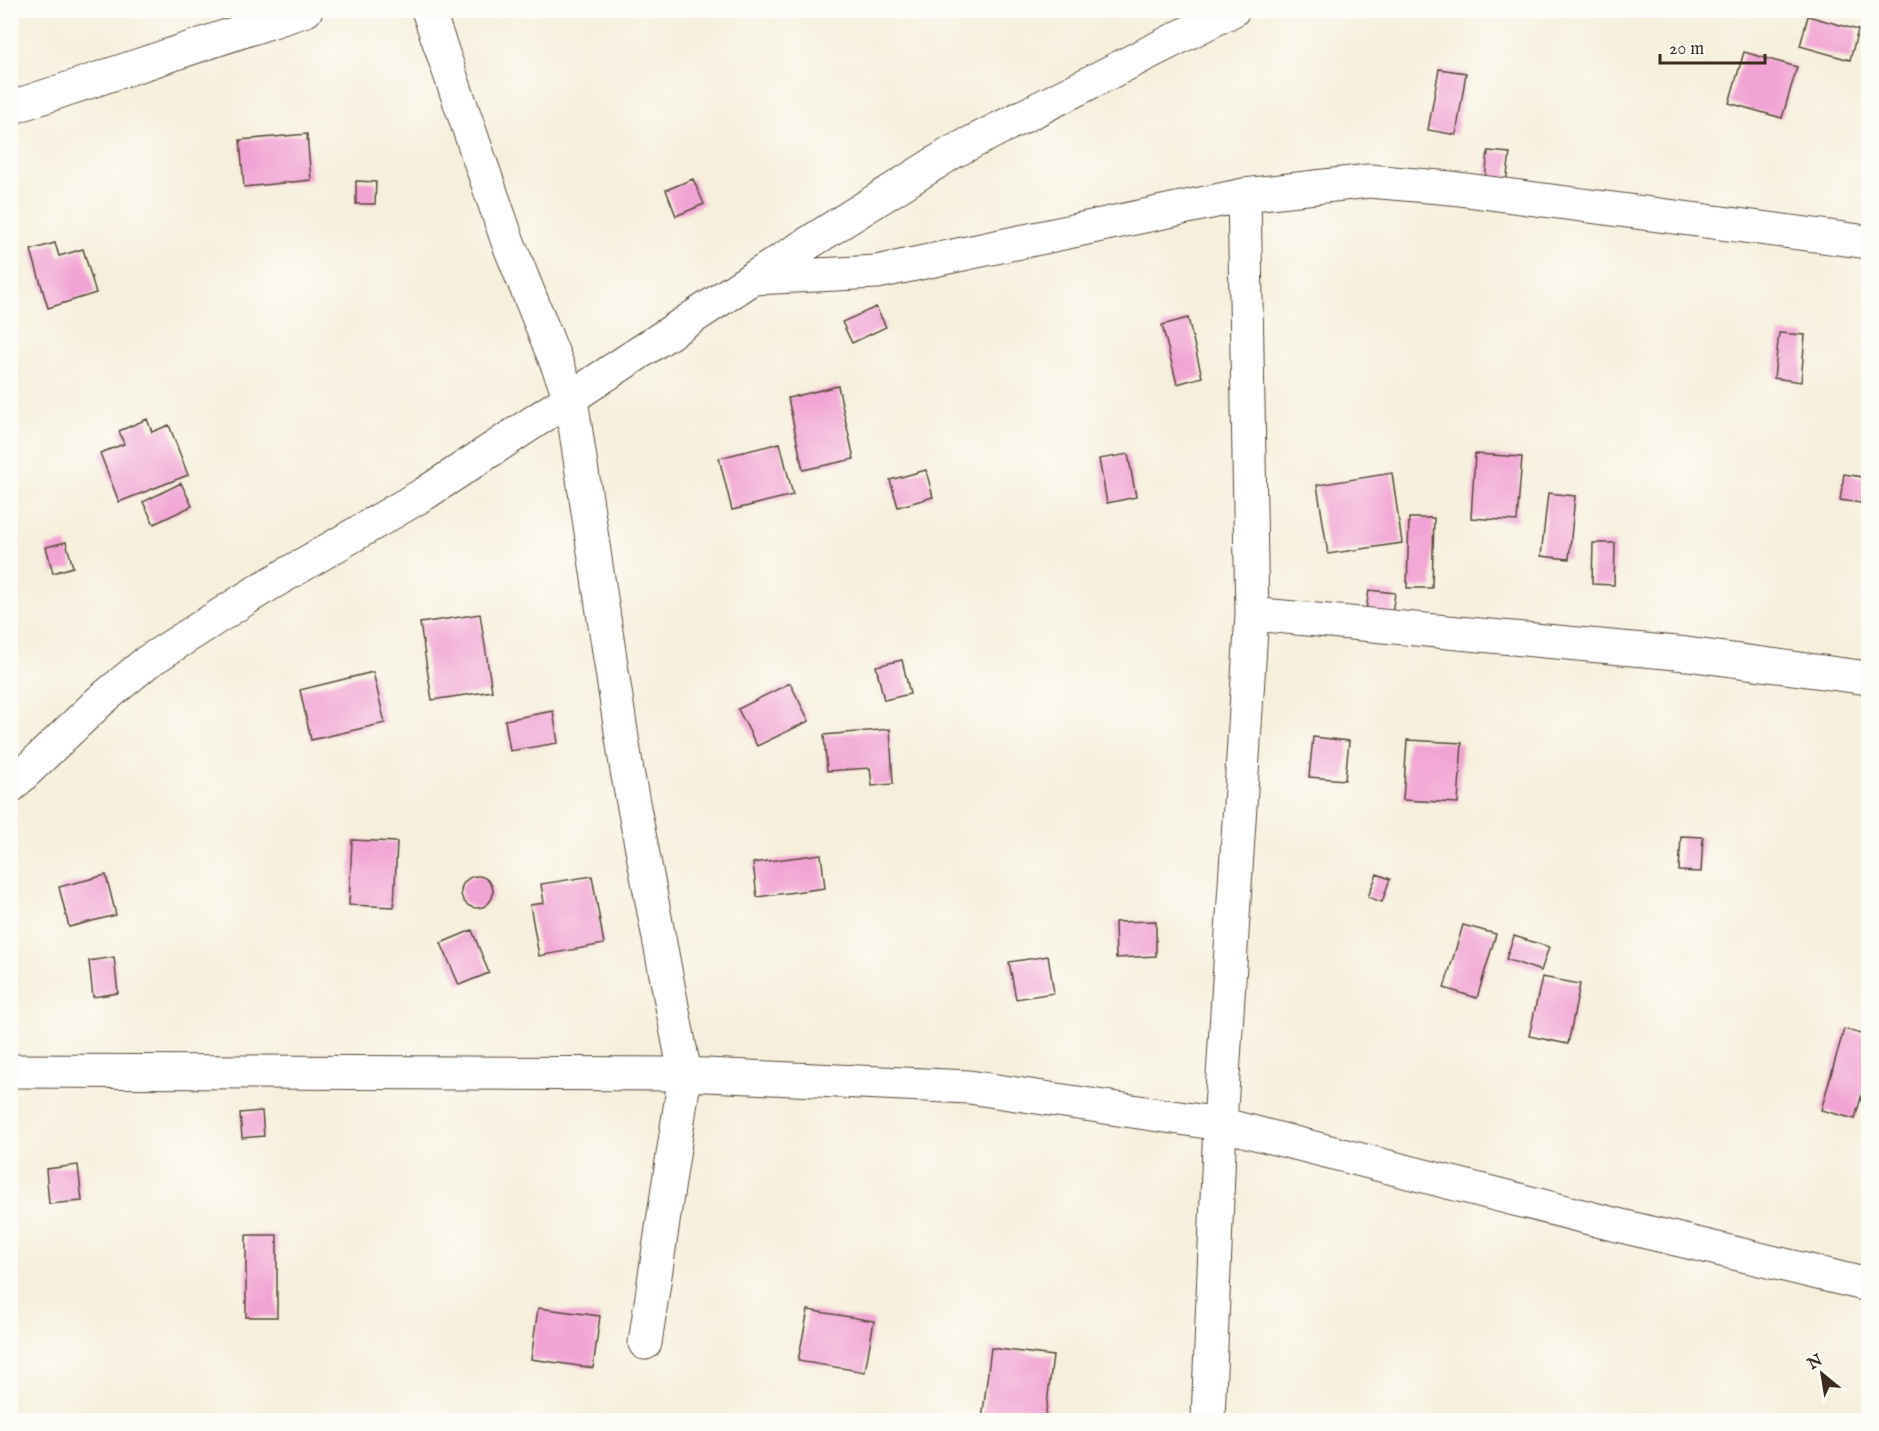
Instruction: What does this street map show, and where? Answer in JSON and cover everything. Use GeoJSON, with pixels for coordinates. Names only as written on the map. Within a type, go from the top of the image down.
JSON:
{"type":"FeatureCollection","features":[{"type":"Feature","properties":{"kind":"street"},"geometry":{"type":"LineString","coordinates":[[10,108],[306,10]]}},
{"type":"Feature","properties":{"kind":"street"},"geometry":{"type":"LineString","coordinates":[[428,10],[508,242],[571,399],[627,771],[685,1074],[645,1342]]}},
{"type":"Feature","properties":{"kind":"street"},"geometry":{"type":"LineString","coordinates":[[10,787],[100,700],[147,662],[258,591],[424,494],[753,278],[953,153],[1233,10]]}},
{"type":"Feature","properties":{"kind":"street"},"geometry":{"type":"LineString","coordinates":[[753,278],[877,272],[1244,195],[1369,181],[1451,188],[1869,242]]}},
{"type":"Feature","properties":{"kind":"street"},"geometry":{"type":"LineString","coordinates":[[1208,1420],[1220,1124],[1252,614],[1244,195]]}},
{"type":"Feature","properties":{"kind":"street"},"geometry":{"type":"LineString","coordinates":[[1252,614],[1687,654],[1869,678]]}},
{"type":"Feature","properties":{"kind":"street"},"geometry":{"type":"LineString","coordinates":[[10,1071],[685,1074],[969,1088],[1220,1124],[1613,1224],[1869,1285]]}},
{"type":"Feature","properties":{"kind":"building"},"geometry":{"type":"Polygon","coordinates":[[[1808,16],[1858,30],[1850,60],[1800,46],[1808,16]]]}},
{"type":"Feature","properties":{"kind":"building"},"geometry":{"type":"Polygon","coordinates":[[[1744,52],[1797,67],[1782,118],[1729,103],[1744,52]]]}},
{"type":"Feature","properties":{"kind":"building"},"geometry":{"type":"Polygon","coordinates":[[[1439,69],[1466,73],[1456,135],[1428,130],[1439,69]]]}},
{"type":"Feature","properties":{"kind":"building"},"geometry":{"type":"Polygon","coordinates":[[[307,134],[311,180],[244,187],[240,140],[307,134]]]}},
{"type":"Feature","properties":{"kind":"building"},"geometry":{"type":"Polygon","coordinates":[[[1488,151],[1510,153],[1506,183],[1485,180],[1488,151]]]}},
{"type":"Feature","properties":{"kind":"building"},"geometry":{"type":"Polygon","coordinates":[[[693,179],[704,204],[676,216],[666,190],[693,179]]]}},
{"type":"Feature","properties":{"kind":"building"},"geometry":{"type":"Polygon","coordinates":[[[356,181],[376,182],[375,204],[356,204],[356,181]]]}},
{"type":"Feature","properties":{"kind":"building"},"geometry":{"type":"Polygon","coordinates":[[[55,243],[59,256],[83,249],[96,293],[48,308],[31,250],[55,243]]]}},
{"type":"Feature","properties":{"kind":"building"},"geometry":{"type":"Polygon","coordinates":[[[876,307],[886,327],[852,343],[842,322],[876,307]]]}},
{"type":"Feature","properties":{"kind":"building"},"geometry":{"type":"Polygon","coordinates":[[[1188,318],[1202,377],[1177,384],[1162,325],[1188,318]]]}},
{"type":"Feature","properties":{"kind":"building"},"geometry":{"type":"Polygon","coordinates":[[[1779,333],[1805,335],[1801,382],[1774,378],[1779,333]]]}},
{"type":"Feature","properties":{"kind":"building"},"geometry":{"type":"Polygon","coordinates":[[[838,386],[854,459],[803,470],[788,398],[838,386]]]}},
{"type":"Feature","properties":{"kind":"building"},"geometry":{"type":"Polygon","coordinates":[[[147,419],[152,432],[169,425],[188,475],[119,502],[100,453],[124,444],[119,431],[147,419]]]}},
{"type":"Feature","properties":{"kind":"building"},"geometry":{"type":"Polygon","coordinates":[[[780,443],[793,495],[732,510],[719,458],[780,443]]]}},
{"type":"Feature","properties":{"kind":"building"},"geometry":{"type":"Polygon","coordinates":[[[1128,454],[1136,497],[1107,503],[1099,459],[1128,454]]]}},
{"type":"Feature","properties":{"kind":"building"},"geometry":{"type":"Polygon","coordinates":[[[1475,454],[1522,457],[1517,521],[1471,518],[1475,454]]]}},
{"type":"Feature","properties":{"kind":"building"},"geometry":{"type":"Polygon","coordinates":[[[926,470],[933,497],[898,507],[890,480],[926,470]]]}},
{"type":"Feature","properties":{"kind":"building"},"geometry":{"type":"Polygon","coordinates":[[[1392,473],[1402,543],[1328,554],[1317,485],[1392,473]]]}},
{"type":"Feature","properties":{"kind":"building"},"geometry":{"type":"Polygon","coordinates":[[[1844,474],[1868,478],[1868,504],[1840,500],[1844,474]]]}},
{"type":"Feature","properties":{"kind":"building"},"geometry":{"type":"Polygon","coordinates":[[[181,483],[192,506],[154,524],[143,502],[181,483]]]}},
{"type":"Feature","properties":{"kind":"building"},"geometry":{"type":"Polygon","coordinates":[[[1548,493],[1575,496],[1569,559],[1541,556],[1548,493]]]}},
{"type":"Feature","properties":{"kind":"building"},"geometry":{"type":"Polygon","coordinates":[[[1409,518],[1434,518],[1432,588],[1407,588],[1409,518]]]}},
{"type":"Feature","properties":{"kind":"building"},"geometry":{"type":"Polygon","coordinates":[[[66,542],[73,567],[53,573],[46,547],[66,542]]]}},
{"type":"Feature","properties":{"kind":"building"},"geometry":{"type":"Polygon","coordinates":[[[1593,543],[1615,543],[1614,585],[1592,584],[1593,543]]]}},
{"type":"Feature","properties":{"kind":"building"},"geometry":{"type":"Polygon","coordinates":[[[1369,590],[1395,593],[1392,614],[1366,611],[1369,590]]]}},
{"type":"Feature","properties":{"kind":"building"},"geometry":{"type":"Polygon","coordinates":[[[480,614],[492,691],[432,700],[420,623],[480,614]]]}},
{"type":"Feature","properties":{"kind":"building"},"geometry":{"type":"Polygon","coordinates":[[[902,660],[910,694],[884,700],[876,666],[902,660]]]}},
{"type":"Feature","properties":{"kind":"building"},"geometry":{"type":"Polygon","coordinates":[[[373,672],[385,723],[311,740],[300,690],[373,672]]]}},
{"type":"Feature","properties":{"kind":"building"},"geometry":{"type":"Polygon","coordinates":[[[790,683],[809,721],[757,746],[738,709],[790,683]]]}},
{"type":"Feature","properties":{"kind":"building"},"geometry":{"type":"Polygon","coordinates":[[[553,711],[558,743],[510,751],[505,720],[553,711]]]}},
{"type":"Feature","properties":{"kind":"building"},"geometry":{"type":"Polygon","coordinates":[[[890,729],[893,784],[872,786],[870,768],[827,771],[824,735],[890,729]]]}},
{"type":"Feature","properties":{"kind":"building"},"geometry":{"type":"Polygon","coordinates":[[[1313,737],[1349,741],[1345,780],[1309,777],[1313,737]]]}},
{"type":"Feature","properties":{"kind":"building"},"geometry":{"type":"Polygon","coordinates":[[[1407,740],[1462,743],[1458,803],[1403,800],[1407,740]]]}},
{"type":"Feature","properties":{"kind":"building"},"geometry":{"type":"Polygon","coordinates":[[[1681,836],[1703,837],[1701,872],[1679,871],[1681,836]]]}},
{"type":"Feature","properties":{"kind":"building"},"geometry":{"type":"Polygon","coordinates":[[[352,840],[397,842],[394,907],[349,905],[352,840]]]}},
{"type":"Feature","properties":{"kind":"building"},"geometry":{"type":"Polygon","coordinates":[[[821,854],[825,888],[757,897],[753,863],[821,854]]]}},
{"type":"Feature","properties":{"kind":"building"},"geometry":{"type":"Polygon","coordinates":[[[1377,874],[1390,879],[1382,902],[1368,897],[1377,874]]]}},
{"type":"Feature","properties":{"kind":"building"},"geometry":{"type":"Polygon","coordinates":[[[106,875],[116,915],[69,927],[59,887],[106,875]]]}},
{"type":"Feature","properties":{"kind":"building"},"geometry":{"type":"Polygon","coordinates":[[[477,876],[488,881],[493,892],[488,903],[477,908],[466,903],[461,892],[466,881],[477,876]]]}},
{"type":"Feature","properties":{"kind":"building"},"geometry":{"type":"Polygon","coordinates":[[[592,876],[604,944],[539,956],[530,905],[544,903],[541,884],[592,876]]]}},
{"type":"Feature","properties":{"kind":"building"},"geometry":{"type":"Polygon","coordinates":[[[1156,921],[1156,956],[1116,958],[1115,922],[1156,921]]]}},
{"type":"Feature","properties":{"kind":"building"},"geometry":{"type":"Polygon","coordinates":[[[1463,925],[1496,934],[1477,998],[1444,988],[1463,925]]]}},
{"type":"Feature","properties":{"kind":"building"},"geometry":{"type":"Polygon","coordinates":[[[472,930],[489,973],[459,985],[441,943],[472,930]]]}},
{"type":"Feature","properties":{"kind":"building"},"geometry":{"type":"Polygon","coordinates":[[[1514,936],[1549,947],[1541,971],[1506,959],[1514,936]]]}},
{"type":"Feature","properties":{"kind":"building"},"geometry":{"type":"Polygon","coordinates":[[[1048,956],[1054,993],[1016,999],[1009,962],[1048,956]]]}},
{"type":"Feature","properties":{"kind":"building"},"geometry":{"type":"Polygon","coordinates":[[[114,957],[118,993],[93,997],[89,961],[114,957]]]}},
{"type":"Feature","properties":{"kind":"building"},"geometry":{"type":"Polygon","coordinates":[[[1542,977],[1580,984],[1568,1044],[1529,1036],[1542,977]]]}},
{"type":"Feature","properties":{"kind":"building"},"geometry":{"type":"Polygon","coordinates":[[[1844,1029],[1868,1036],[1868,1072],[1855,1119],[1821,1110],[1844,1029]]]}},
{"type":"Feature","properties":{"kind":"building"},"geometry":{"type":"Polygon","coordinates":[[[262,1111],[264,1136],[242,1138],[240,1113],[262,1111]]]}},
{"type":"Feature","properties":{"kind":"building"},"geometry":{"type":"Polygon","coordinates":[[[78,1165],[82,1201],[49,1204],[46,1169],[78,1165]]]}},
{"type":"Feature","properties":{"kind":"building"},"geometry":{"type":"Polygon","coordinates":[[[246,1235],[277,1235],[277,1317],[246,1317],[246,1235]]]}},
{"type":"Feature","properties":{"kind":"building"},"geometry":{"type":"Polygon","coordinates":[[[538,1308],[600,1316],[593,1368],[531,1359],[538,1308]]]}},
{"type":"Feature","properties":{"kind":"building"},"geometry":{"type":"Polygon","coordinates":[[[808,1310],[874,1321],[865,1372],[798,1361],[808,1310]]]}},
{"type":"Feature","properties":{"kind":"building"},"geometry":{"type":"Polygon","coordinates":[[[991,1348],[1053,1356],[1045,1420],[982,1420],[991,1348]]]}}]}
